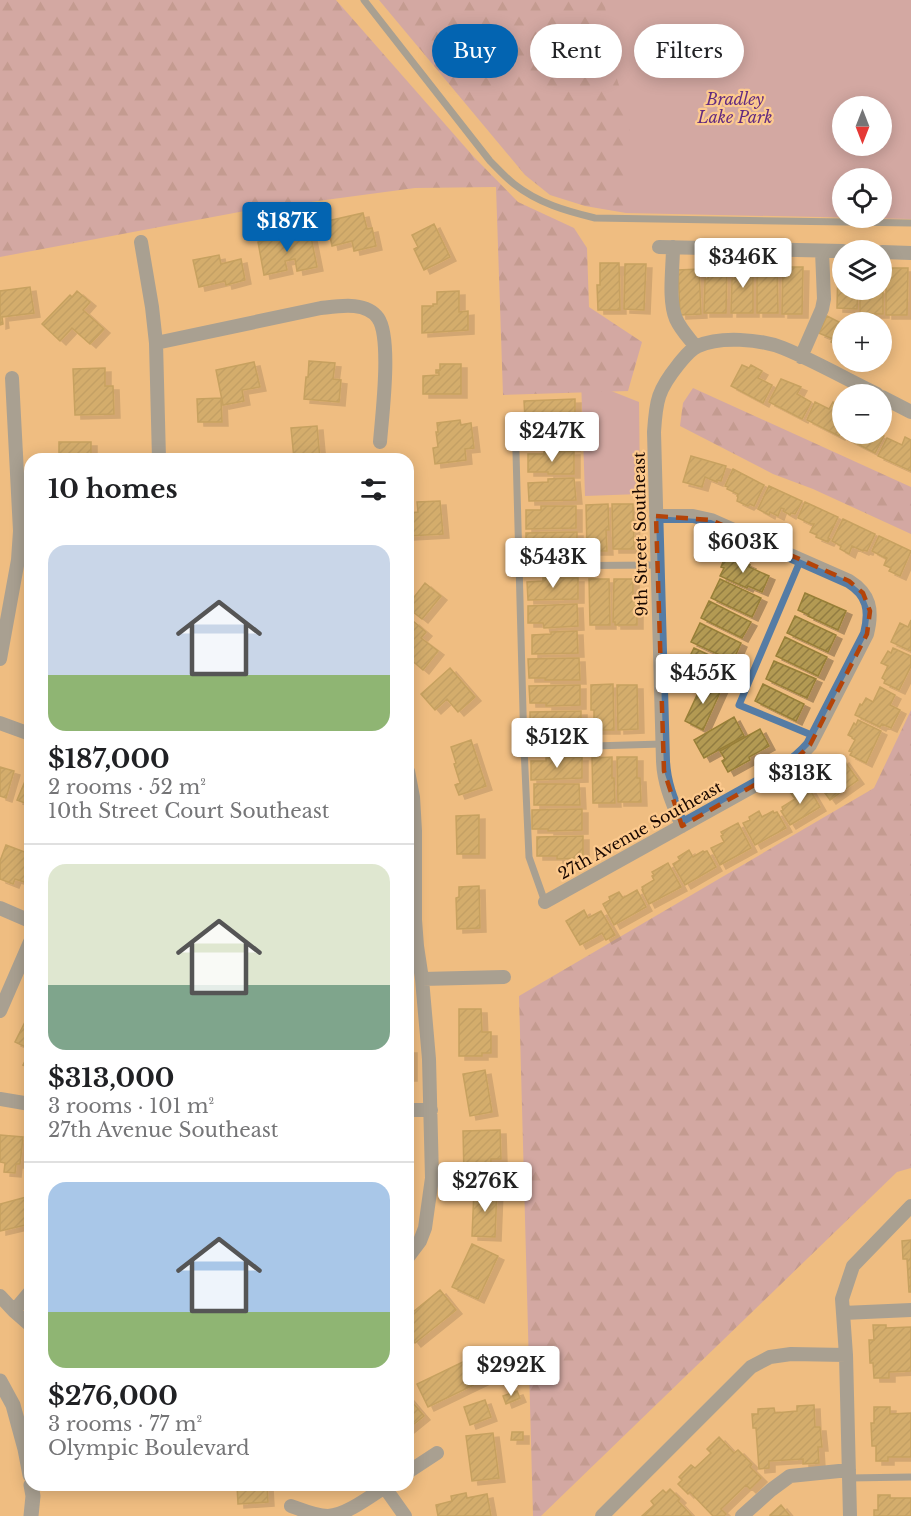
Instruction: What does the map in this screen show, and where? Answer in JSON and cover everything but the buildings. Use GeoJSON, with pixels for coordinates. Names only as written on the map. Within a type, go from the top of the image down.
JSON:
{"type":"FeatureCollection","features":[{"type":"Feature","properties":{"kind":"street"},"geometry":{"type":"LineString","coordinates":[[141,242],[156,343],[159,453]]}},
{"type":"Feature","properties":{"kind":"street"},"geometry":{"type":"LineString","coordinates":[[832,251],[666,247],[675,318],[691,351],[706,343],[742,339],[781,347],[856,384]]}},
{"type":"Feature","properties":{"kind":"street"},"geometry":{"type":"LineString","coordinates":[[801,357],[822,309],[824,299],[822,251]]}},
{"type":"Feature","properties":{"kind":"street"},"geometry":{"type":"LineString","coordinates":[[892,252],[911,253]]}},
{"type":"Feature","properties":{"kind":"street"},"geometry":{"type":"LineString","coordinates":[[156,343],[321,308],[341,306],[365,308],[378,318],[384,337],[380,442]]}},
{"type":"Feature","properties":{"kind":"street","name":"9th Street Southeast"},"geometry":{"type":"LineString","coordinates":[[682,826],[666,784],[662,744],[654,432],[657,404],[662,387],[691,351]]}},
{"type":"Feature","properties":{"kind":"street"},"geometry":{"type":"LineString","coordinates":[[0,659],[18,560],[20,531],[12,378]]}},
{"type":"Feature","properties":{"kind":"street"},"geometry":{"type":"LineString","coordinates":[[892,402],[911,412]]}},
{"type":"Feature","properties":{"kind":"street"},"geometry":{"type":"LineString","coordinates":[[656,516],[693,516],[711,520],[858,586],[868,601],[870,610],[867,634],[813,741]]}},
{"type":"Feature","properties":{"kind":"street"},"geometry":{"type":"LineString","coordinates":[[0,723],[24,732]]}},
{"type":"Feature","properties":{"kind":"street","name":"27th Avenue Southeast"},"geometry":{"type":"LineString","coordinates":[[545,902],[790,765],[813,741]]}},
{"type":"Feature","properties":{"kind":"street"},"geometry":{"type":"LineString","coordinates":[[414,814],[414,861]]}},
{"type":"Feature","properties":{"kind":"street"},"geometry":{"type":"LineString","coordinates":[[0,908],[24,918]]}},
{"type":"Feature","properties":{"kind":"street"},"geometry":{"type":"LineString","coordinates":[[414,932],[422,979],[429,1059],[432,1178],[425,1228],[414,1249]]}},
{"type":"Feature","properties":{"kind":"street"},"geometry":{"type":"LineString","coordinates":[[0,1011],[24,956]]}},
{"type":"Feature","properties":{"kind":"street"},"geometry":{"type":"LineString","coordinates":[[422,979],[504,977]]}},
{"type":"Feature","properties":{"kind":"street"},"geometry":{"type":"LineString","coordinates":[[0,1099],[24,1103]]}},
{"type":"Feature","properties":{"kind":"street"},"geometry":{"type":"LineString","coordinates":[[414,1110],[431,1110]]}},
{"type":"Feature","properties":{"kind":"street"},"geometry":{"type":"LineString","coordinates":[[850,1516],[846,1355],[842,1299],[853,1266],[911,1206]]}},
{"type":"Feature","properties":{"kind":"street"},"geometry":{"type":"LineString","coordinates":[[0,1296],[24,1320]]}},
{"type":"Feature","properties":{"kind":"street"},"geometry":{"type":"LineString","coordinates":[[14,1311],[24,1299]]}},
{"type":"Feature","properties":{"kind":"street"},"geometry":{"type":"LineString","coordinates":[[843,1313],[911,1310]]}},
{"type":"Feature","properties":{"kind":"street"},"geometry":{"type":"LineString","coordinates":[[602,1516],[751,1367],[770,1357],[781,1355],[846,1355]]}},
{"type":"Feature","properties":{"kind":"street"},"geometry":{"type":"LineString","coordinates":[[0,1380],[13,1405],[24,1445]]}},
{"type":"Feature","properties":{"kind":"street"},"geometry":{"type":"LineString","coordinates":[[414,1468],[437,1453]]}},
{"type":"Feature","properties":{"kind":"street"},"geometry":{"type":"LineString","coordinates":[[742,1516],[790,1476],[849,1474]]}},
{"type":"Feature","properties":{"kind":"street"},"geometry":{"type":"LineString","coordinates":[[32,1491],[32,1516]]}},
{"type":"Feature","properties":{"kind":"street"},"geometry":{"type":"LineString","coordinates":[[291,1506],[305,1512],[327,1516],[346,1511],[377,1491]]}},
{"type":"Feature","properties":{"kind":"street"},"geometry":{"type":"LineString","coordinates":[[388,1491],[405,1516]]}},
{"type":"Feature","properties":{"kind":"lane"},"geometry":{"type":"LineString","coordinates":[[364,0],[490,161],[514,184],[537,200],[568,212],[595,218],[911,223]]}},
{"type":"Feature","properties":{"kind":"lane"},"geometry":{"type":"LineString","coordinates":[[515,416],[529,857],[545,902]]}},
{"type":"Feature","properties":{"kind":"lane"},"geometry":{"type":"LineString","coordinates":[[801,559],[739,705],[813,741]]}},
{"type":"Feature","properties":{"kind":"lane"},"geometry":{"type":"LineString","coordinates":[[520,566],[657,565]]}},
{"type":"Feature","properties":{"kind":"lane"},"geometry":{"type":"LineString","coordinates":[[524,748],[662,744]]}},
{"type":"Feature","properties":{"kind":"lane"},"geometry":{"type":"LineString","coordinates":[[849,1474],[911,1477]]}},
{"type":"Feature","properties":{"kind":"highlighted area"},"geometry":{"type":"Polygon","coordinates":[[[656,516],[711,520],[849,581],[863,593],[870,611],[867,634],[810,745],[790,765],[682,826],[664,771],[656,516]]]}},
{"type":"Feature","properties":{"kind":"green space"},"geometry":{"type":"Polygon","coordinates":[[[0,0],[336,0],[473,156],[518,202],[574,228],[587,248],[589,307],[642,342],[628,391],[503,395],[496,187],[415,188],[250,210],[0,257],[0,0]]]}},
{"type":"Feature","properties":{"kind":"green space"},"geometry":{"type":"Polygon","coordinates":[[[379,0],[604,0],[608,24],[530,24],[530,78],[617,78],[630,121],[626,213],[585,206],[550,195],[525,175],[444,78],[518,78],[518,24],[432,24],[432,64],[379,0]]]}},
{"type":"Feature","properties":{"kind":"green space","name":"Bradley Lake Park"},"geometry":{"type":"Polygon","coordinates":[[[520,0],[911,0],[911,219],[892,219],[892,168],[832,168],[832,218],[626,213],[607,165],[561,78],[622,78],[622,24],[533,24],[520,0]]]}},
{"type":"Feature","properties":{"kind":"green space"},"geometry":{"type":"Polygon","coordinates":[[[581,379],[639,402],[640,494],[585,496],[581,379]]]}},
{"type":"Feature","properties":{"kind":"green space"},"geometry":{"type":"Polygon","coordinates":[[[693,388],[911,487],[911,534],[813,489],[773,474],[680,426],[683,403],[693,388]]]}},
{"type":"Feature","properties":{"kind":"green space"},"geometry":{"type":"Polygon","coordinates":[[[911,710],[911,1168],[897,1172],[541,1516],[533,1516],[519,996],[874,788],[911,710]]]}}]}
